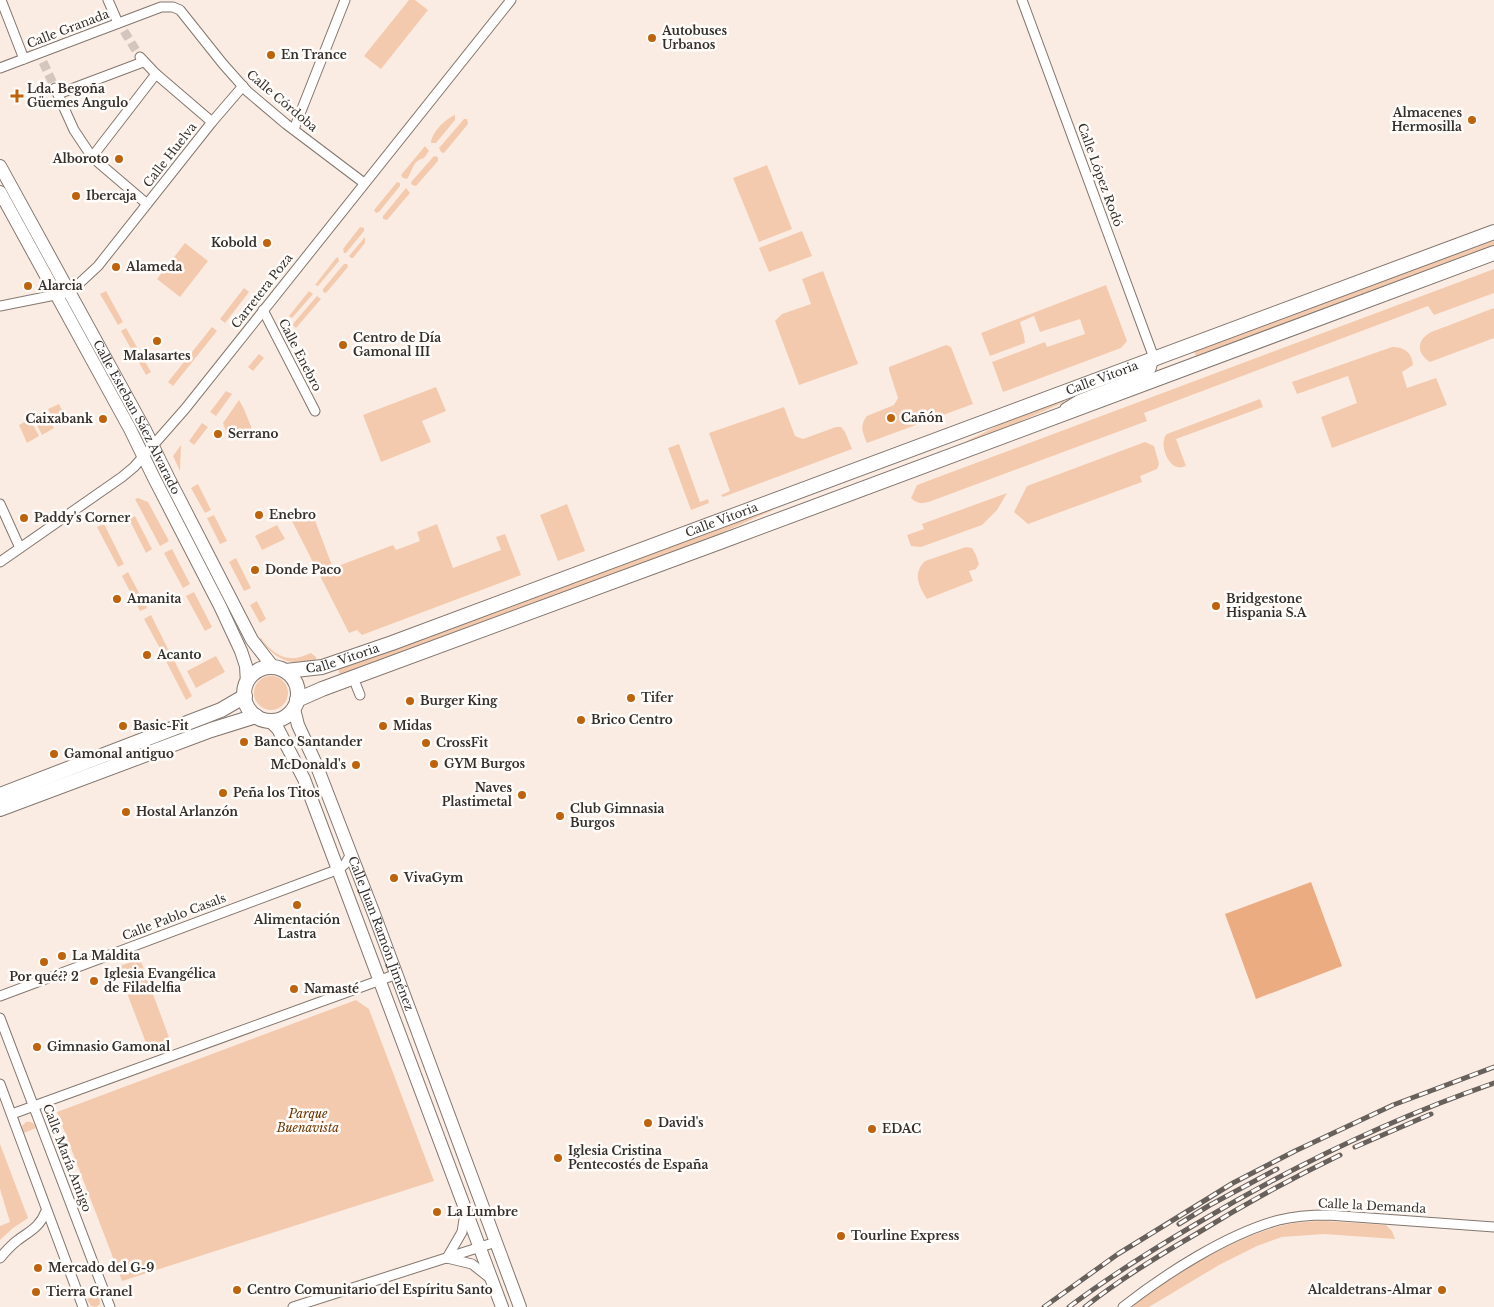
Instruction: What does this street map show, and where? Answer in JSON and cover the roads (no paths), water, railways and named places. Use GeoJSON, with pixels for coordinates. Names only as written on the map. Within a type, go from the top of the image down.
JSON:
{"type":"FeatureCollection","features":[{"type":"Feature","properties":{"kind":"highway","name":"Calle Vitoria"},"geometry":{"type":"LineString","coordinates":[[280,669],[322,668],[392,643],[1494,232]]}},
{"type":"Feature","properties":{"kind":"highway","name":"Calle Vitoria"},"geometry":{"type":"LineString","coordinates":[[296,705],[322,689],[1494,253]]}},
{"type":"Feature","properties":{"kind":"highway"},"geometry":{"type":"LineString","coordinates":[[1154,358],[1173,366],[1187,367]]}},
{"type":"Feature","properties":{"kind":"highway"},"geometry":{"type":"LineString","coordinates":[[0,795],[221,710],[246,689],[253,674],[262,669],[280,669],[292,677],[298,692],[296,705],[287,716],[279,720],[270,721],[256,716],[248,707],[246,689]]}},
{"type":"Feature","properties":{"kind":"highway"},"geometry":{"type":"LineString","coordinates":[[0,808],[211,730],[256,716]]}},
{"type":"Feature","properties":{"kind":"main road","name":"Calle Esteban Sáez Alvarado"},"geometry":{"type":"LineString","coordinates":[[0,166],[63,293],[252,640],[280,669]]}},
{"type":"Feature","properties":{"kind":"main road","name":"Calle Esteban Sáez Alvarado"},"geometry":{"type":"LineString","coordinates":[[0,192],[63,293]]}},
{"type":"Feature","properties":{"kind":"main road","name":"Calle Esteban Sáez Alvarado"},"geometry":{"type":"LineString","coordinates":[[148,451],[154,478],[233,633],[246,666],[246,689]]}},
{"type":"Feature","properties":{"kind":"main road","name":"Calle Juan Ramón Jiménez"},"geometry":{"type":"LineString","coordinates":[[296,705],[298,725],[316,764],[397,974],[520,1307]]}},
{"type":"Feature","properties":{"kind":"main road","name":"Calle Juan Ramón Jiménez"},"geometry":{"type":"LineString","coordinates":[[270,721],[278,729],[304,779],[502,1307]]}},
{"type":"Feature","properties":{"kind":"street"},"geometry":{"type":"LineString","coordinates":[[2,0],[24,58]]}},
{"type":"Feature","properties":{"kind":"street"},"geometry":{"type":"LineString","coordinates":[[108,0],[120,26]]}},
{"type":"Feature","properties":{"kind":"street"},"geometry":{"type":"LineString","coordinates":[[294,129],[345,0]]}},
{"type":"Feature","properties":{"kind":"street","name":"Carretera Poza"},"geometry":{"type":"LineString","coordinates":[[0,562],[134,467],[185,409],[511,0]]}},
{"type":"Feature","properties":{"kind":"street","name":"Calle López Rodó"},"geometry":{"type":"LineString","coordinates":[[1022,0],[1154,358]]}},
{"type":"Feature","properties":{"kind":"street","name":"Calle Granada"},"geometry":{"type":"LineString","coordinates":[[0,68],[24,58],[42,57],[174,3]]}},
{"type":"Feature","properties":{"kind":"street","name":"Calle Córdoba"},"geometry":{"type":"LineString","coordinates":[[174,3],[243,86],[294,129],[364,183]]}},
{"type":"Feature","properties":{"kind":"street","name":"Calle Huelva"},"geometry":{"type":"LineString","coordinates":[[147,204],[92,157],[74,130],[56,91],[142,59],[156,74],[212,122]]}},
{"type":"Feature","properties":{"kind":"street"},"geometry":{"type":"LineString","coordinates":[[92,157],[156,74]]}},
{"type":"Feature","properties":{"kind":"street","name":"Calle Huelva"},"geometry":{"type":"LineString","coordinates":[[63,293],[98,266],[212,122],[243,86]]}},
{"type":"Feature","properties":{"kind":"street"},"geometry":{"type":"LineString","coordinates":[[0,306],[63,293]]}},
{"type":"Feature","properties":{"kind":"street","name":"Calle Enebro"},"geometry":{"type":"LineString","coordinates":[[263,310],[315,411]]}},
{"type":"Feature","properties":{"kind":"street","name":"Calle Vitoria"},"geometry":{"type":"LineString","coordinates":[[1048,419],[1078,400],[1144,374],[1151,369],[1154,358]]}},
{"type":"Feature","properties":{"kind":"street"},"geometry":{"type":"LineString","coordinates":[[0,504],[20,548]]}},
{"type":"Feature","properties":{"kind":"street"},"geometry":{"type":"LineString","coordinates":[[356,685],[360,695]]}},
{"type":"Feature","properties":{"kind":"street","name":"Calle Pablo Casals"},"geometry":{"type":"LineString","coordinates":[[1,998],[338,869],[345,864],[351,854]]}},
{"type":"Feature","properties":{"kind":"street"},"geometry":{"type":"LineString","coordinates":[[12,1114],[397,974]]}},
{"type":"Feature","properties":{"kind":"street","name":"Calle María Amigo"},"geometry":{"type":"LineString","coordinates":[[0,1018],[110,1307]]}},
{"type":"Feature","properties":{"kind":"street"},"geometry":{"type":"LineString","coordinates":[[0,1084],[46,1211],[45,1232]]}},
{"type":"Feature","properties":{"kind":"street"},"geometry":{"type":"LineString","coordinates":[[449,1165],[465,1159]]}},
{"type":"Feature","properties":{"kind":"street"},"geometry":{"type":"LineString","coordinates":[[447,1258],[462,1232],[465,1209]]}},
{"type":"Feature","properties":{"kind":"street"},"geometry":{"type":"LineString","coordinates":[[46,1211],[40,1224],[83,1307]]}},
{"type":"Feature","properties":{"kind":"street","name":"Calle la Demanda"},"geometry":{"type":"LineString","coordinates":[[1123,1307],[1175,1270],[1216,1246],[1246,1232],[1291,1218],[1328,1215],[1494,1227]]}},
{"type":"Feature","properties":{"kind":"street"},"geometry":{"type":"LineString","coordinates":[[0,1258],[17,1241],[45,1232]]}},
{"type":"Feature","properties":{"kind":"street"},"geometry":{"type":"LineString","coordinates":[[293,1307],[496,1242]]}},
{"type":"Feature","properties":{"kind":"street"},"geometry":{"type":"LineString","coordinates":[[447,1258],[472,1264],[492,1280]]}},
{"type":"Feature","properties":{"kind":"tunnel"},"geometry":{"type":"LineString","coordinates":[[124,31],[140,57]]}},
{"type":"Feature","properties":{"kind":"tunnel"},"geometry":{"type":"LineString","coordinates":[[43,62],[55,88]]}},
{"type":"Feature","properties":{"kind":"railway"},"geometry":{"type":"LineString","coordinates":[[1044,1307],[1118,1254],[1233,1183],[1295,1151],[1393,1105],[1494,1067]]}},
{"type":"Feature","properties":{"kind":"railway"},"geometry":{"type":"LineString","coordinates":[[1069,1307],[1147,1254],[1268,1183],[1379,1128],[1494,1083]]}},
{"type":"Feature","properties":{"kind":"railway"},"geometry":{"type":"LineString","coordinates":[[1355,1147],[1431,1114]]}},
{"type":"Feature","properties":{"kind":"railway"},"geometry":{"type":"LineString","coordinates":[[1085,1307],[1139,1268],[1214,1223],[1340,1155]]}},
{"type":"Feature","properties":{"kind":"railway"},"geometry":{"type":"LineString","coordinates":[[1179,1224],[1277,1169]]}},
{"type":"Feature","properties":{"kind":"place","name":"Autobuses Urbanos"},"geometry":{"type":"Point","coordinates":[652,38]}},
{"type":"Feature","properties":{"kind":"place","name":"En Trance"},"geometry":{"type":"Point","coordinates":[271,55]}},
{"type":"Feature","properties":{"kind":"place","name":"Lda. Begoña Güemes Angulo"},"geometry":{"type":"Point","coordinates":[17,96]}},
{"type":"Feature","properties":{"kind":"place","name":"Almacenes Hermosilla"},"geometry":{"type":"Point","coordinates":[1472,120]}},
{"type":"Feature","properties":{"kind":"place","name":"Alboroto"},"geometry":{"type":"Point","coordinates":[119,159]}},
{"type":"Feature","properties":{"kind":"place","name":"Ibercaja"},"geometry":{"type":"Point","coordinates":[76,196]}},
{"type":"Feature","properties":{"kind":"place","name":"Kobold"},"geometry":{"type":"Point","coordinates":[267,243]}},
{"type":"Feature","properties":{"kind":"place","name":"Alameda"},"geometry":{"type":"Point","coordinates":[116,267]}},
{"type":"Feature","properties":{"kind":"place","name":"Alarcia"},"geometry":{"type":"Point","coordinates":[28,286]}},
{"type":"Feature","properties":{"kind":"place","name":"Malasartes"},"geometry":{"type":"Point","coordinates":[157,341]}},
{"type":"Feature","properties":{"kind":"place","name":"Centro de Día Gamonal III"},"geometry":{"type":"Point","coordinates":[343,345]}},
{"type":"Feature","properties":{"kind":"place","name":"Cañón"},"geometry":{"type":"Point","coordinates":[891,418]}},
{"type":"Feature","properties":{"kind":"place","name":"Caixabank"},"geometry":{"type":"Point","coordinates":[103,419]}},
{"type":"Feature","properties":{"kind":"place","name":"Serrano"},"geometry":{"type":"Point","coordinates":[218,434]}},
{"type":"Feature","properties":{"kind":"place","name":"Enebro"},"geometry":{"type":"Point","coordinates":[259,515]}},
{"type":"Feature","properties":{"kind":"place","name":"Paddy's Corner"},"geometry":{"type":"Point","coordinates":[24,518]}},
{"type":"Feature","properties":{"kind":"place","name":"Donde Paco"},"geometry":{"type":"Point","coordinates":[255,570]}},
{"type":"Feature","properties":{"kind":"place","name":"Amanita"},"geometry":{"type":"Point","coordinates":[117,599]}},
{"type":"Feature","properties":{"kind":"place","name":"Bridgestone Hispania S.A"},"geometry":{"type":"Point","coordinates":[1216,606]}},
{"type":"Feature","properties":{"kind":"place","name":"Acanto"},"geometry":{"type":"Point","coordinates":[147,655]}},
{"type":"Feature","properties":{"kind":"place","name":"Tifer"},"geometry":{"type":"Point","coordinates":[631,698]}},
{"type":"Feature","properties":{"kind":"place","name":"Burger King"},"geometry":{"type":"Point","coordinates":[410,701]}},
{"type":"Feature","properties":{"kind":"place","name":"Brico Centro"},"geometry":{"type":"Point","coordinates":[581,720]}},
{"type":"Feature","properties":{"kind":"place","name":"Basic-Fit"},"geometry":{"type":"Point","coordinates":[123,726]}},
{"type":"Feature","properties":{"kind":"place","name":"Midas"},"geometry":{"type":"Point","coordinates":[383,726]}},
{"type":"Feature","properties":{"kind":"place","name":"Banco Santander"},"geometry":{"type":"Point","coordinates":[244,742]}},
{"type":"Feature","properties":{"kind":"place","name":"CrossFit"},"geometry":{"type":"Point","coordinates":[426,743]}},
{"type":"Feature","properties":{"kind":"place","name":"Gamonal antiguo"},"geometry":{"type":"Point","coordinates":[54,754]}},
{"type":"Feature","properties":{"kind":"place","name":"GYM Burgos"},"geometry":{"type":"Point","coordinates":[434,764]}},
{"type":"Feature","properties":{"kind":"place","name":"McDonald's"},"geometry":{"type":"Point","coordinates":[356,765]}},
{"type":"Feature","properties":{"kind":"place","name":"Peña los Titos"},"geometry":{"type":"Point","coordinates":[223,793]}},
{"type":"Feature","properties":{"kind":"place","name":"Naves Plastimetal"},"geometry":{"type":"Point","coordinates":[522,795]}},
{"type":"Feature","properties":{"kind":"place","name":"Hostal Arlanzón"},"geometry":{"type":"Point","coordinates":[126,812]}},
{"type":"Feature","properties":{"kind":"place","name":"Club Gimnasia Burgos"},"geometry":{"type":"Point","coordinates":[560,816]}},
{"type":"Feature","properties":{"kind":"place","name":"VivaGym"},"geometry":{"type":"Point","coordinates":[394,878]}},
{"type":"Feature","properties":{"kind":"place","name":"Alimentación Lastra"},"geometry":{"type":"Point","coordinates":[297,905]}},
{"type":"Feature","properties":{"kind":"place","name":"La Maldita"},"geometry":{"type":"Point","coordinates":[62,956]}},
{"type":"Feature","properties":{"kind":"place","name":"Por qué¿? 2"},"geometry":{"type":"Point","coordinates":[44,962]}},
{"type":"Feature","properties":{"kind":"place","name":"Iglesia Evangélica de Filadelfia"},"geometry":{"type":"Point","coordinates":[94,981]}},
{"type":"Feature","properties":{"kind":"place","name":"Namasté"},"geometry":{"type":"Point","coordinates":[294,989]}},
{"type":"Feature","properties":{"kind":"place","name":"Gimnasio Gamonal"},"geometry":{"type":"Point","coordinates":[37,1047]}},
{"type":"Feature","properties":{"kind":"place","name":"David's"},"geometry":{"type":"Point","coordinates":[648,1123]}},
{"type":"Feature","properties":{"kind":"place","name":"EDAC"},"geometry":{"type":"Point","coordinates":[872,1129]}},
{"type":"Feature","properties":{"kind":"place","name":"Iglesia Cristina Pentecostés de España"},"geometry":{"type":"Point","coordinates":[558,1158]}},
{"type":"Feature","properties":{"kind":"place","name":"La Lumbre"},"geometry":{"type":"Point","coordinates":[437,1212]}},
{"type":"Feature","properties":{"kind":"place","name":"Tourline Express"},"geometry":{"type":"Point","coordinates":[841,1236]}},
{"type":"Feature","properties":{"kind":"place","name":"Mercado del G-9"},"geometry":{"type":"Point","coordinates":[38,1268]}},
{"type":"Feature","properties":{"kind":"place","name":"Centro Comunitario del Espíritu Santo"},"geometry":{"type":"Point","coordinates":[237,1290]}},
{"type":"Feature","properties":{"kind":"place","name":"Alcaldetrans-Almar"},"geometry":{"type":"Point","coordinates":[1442,1290]}},
{"type":"Feature","properties":{"kind":"place","name":"Tierra Granel"},"geometry":{"type":"Point","coordinates":[36,1292]}},
{"type":"Feature","properties":{"kind":"park label","name":"Parque Buenavista"},"geometry":{"type":"Point","coordinates":[308,1121]}}]}
